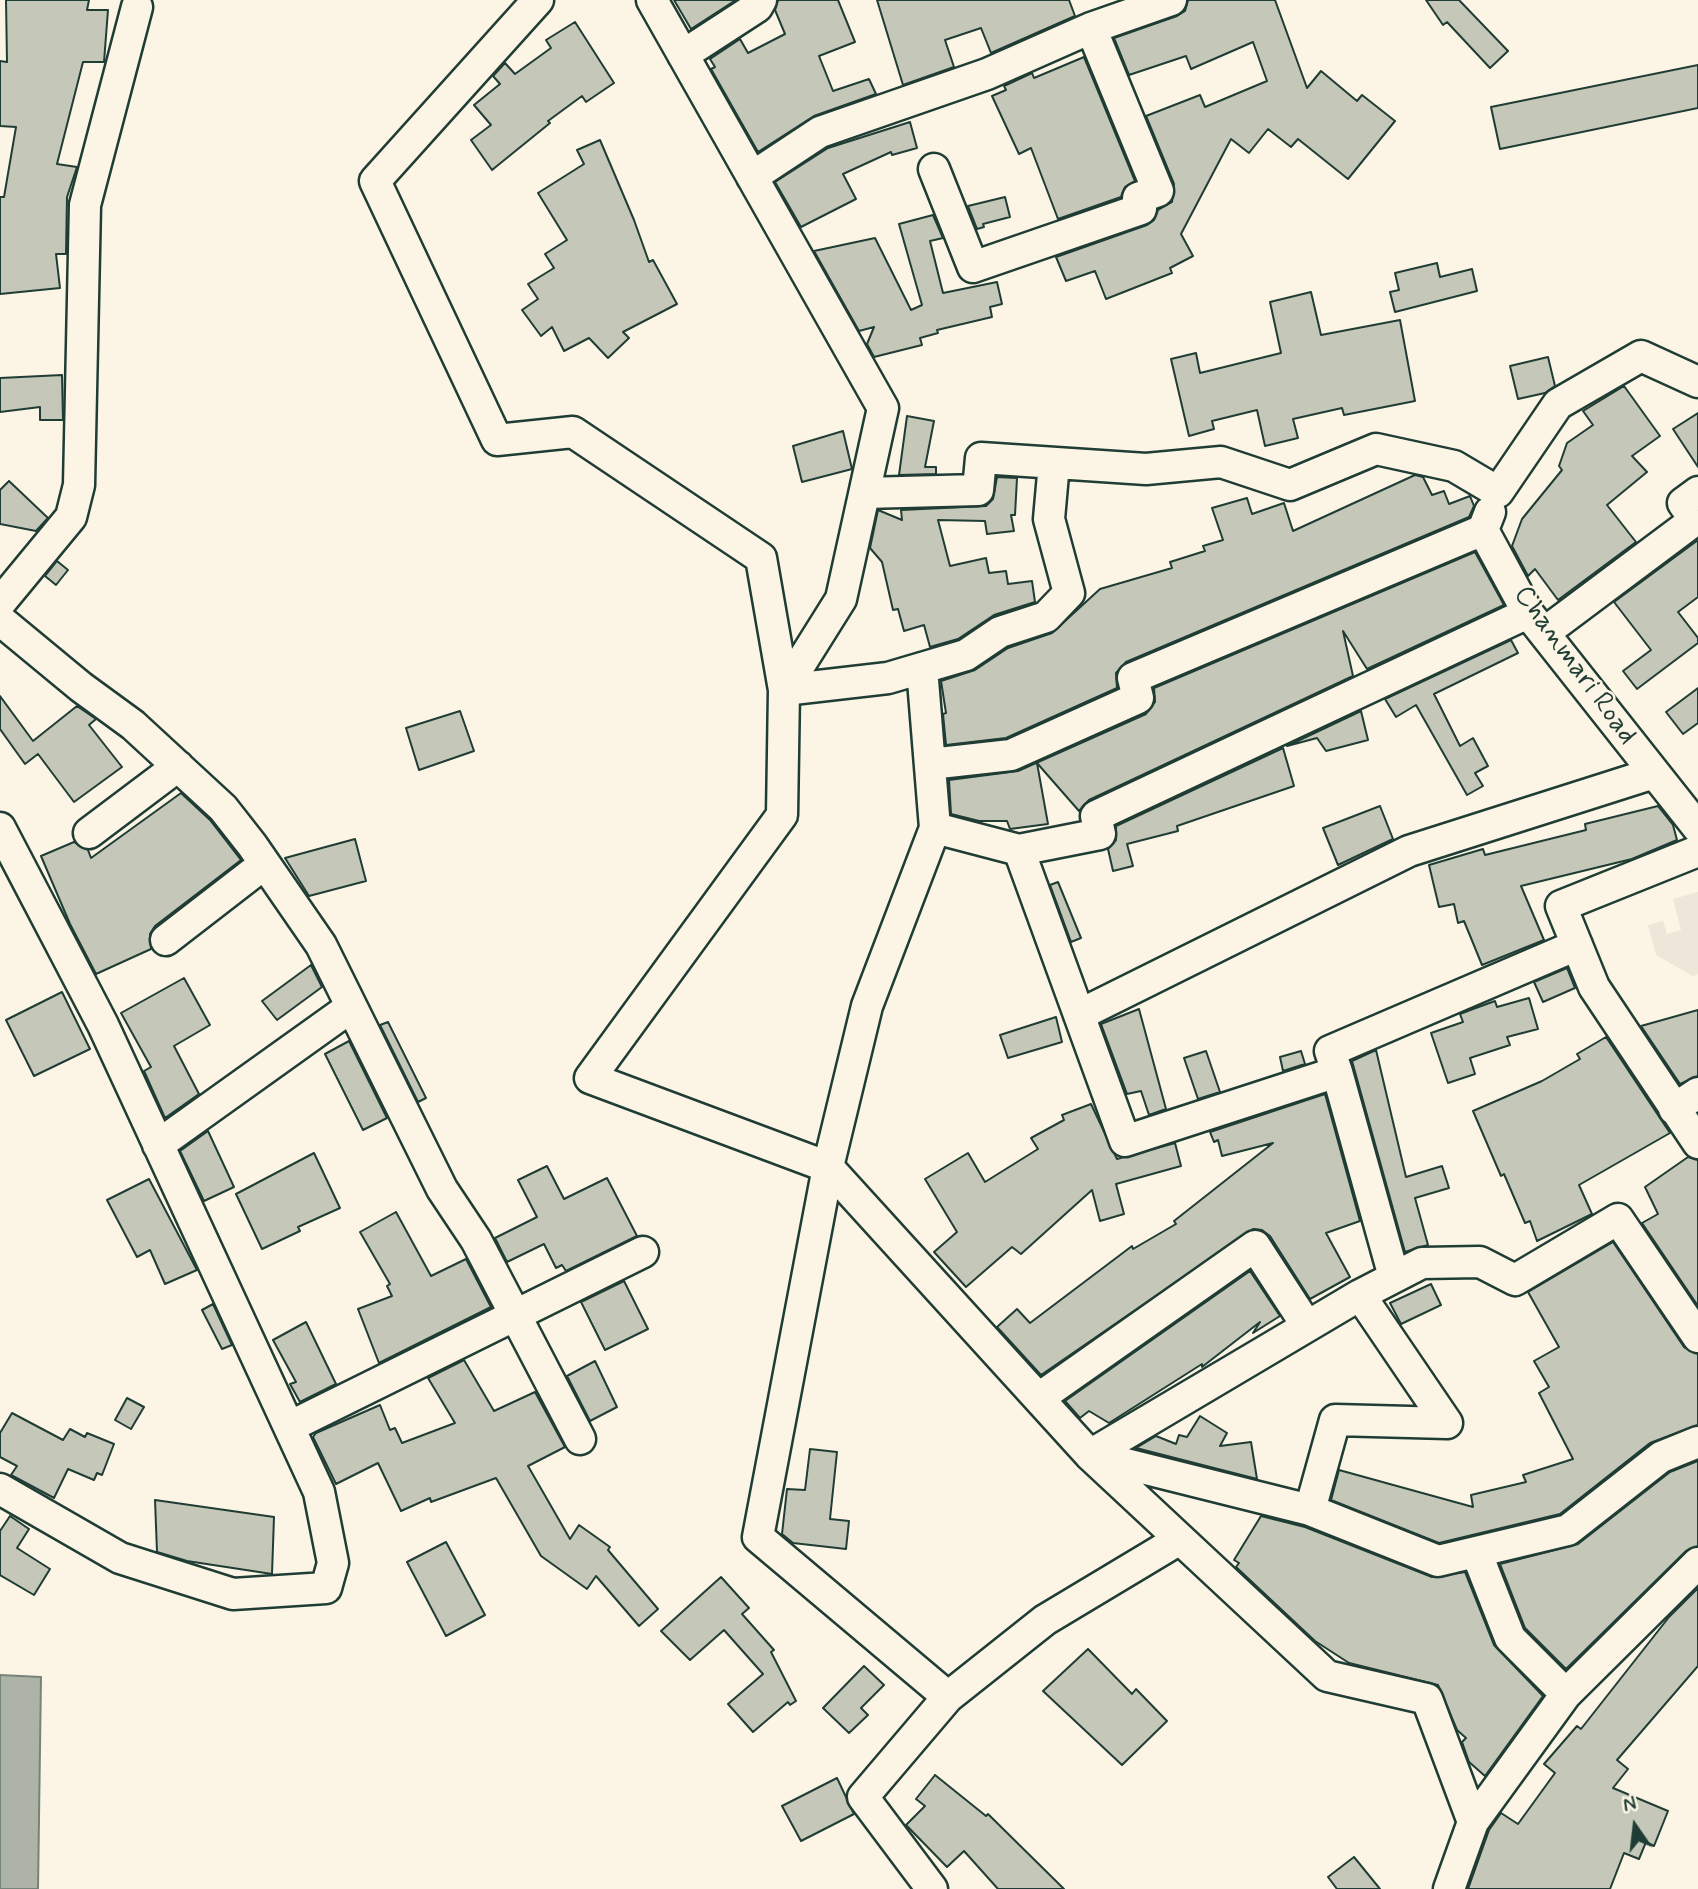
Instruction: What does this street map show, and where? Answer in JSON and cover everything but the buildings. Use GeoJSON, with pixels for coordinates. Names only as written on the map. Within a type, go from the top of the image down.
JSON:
{"type":"FeatureCollection","features":[{"type":"Feature","properties":{"kind":"street"},"geometry":{"type":"LineString","coordinates":[[538,0],[375,181],[497,439],[573,432],[761,558],[784,690],[782,815],[590,1078],[828,1167],[1090,1455],[1327,1676],[1427,1699],[1473,1822]]}},
{"type":"Feature","properties":{"kind":"street"},"geometry":{"type":"LineString","coordinates":[[652,0],[883,408],[841,599],[784,690]]}},
{"type":"Feature","properties":{"kind":"street"},"geometry":{"type":"LineString","coordinates":[[683,55],[757,8],[761,0]]}},
{"type":"Feature","properties":{"kind":"street"},"geometry":{"type":"LineString","coordinates":[[752,177],[820,132],[987,74],[1091,28],[1171,0]]}},
{"type":"Feature","properties":{"kind":"street"},"geometry":{"type":"LineString","coordinates":[[0,603],[71,517],[79,485],[85,205],[144,2]]}},
{"type":"Feature","properties":{"kind":"street"},"geometry":{"type":"LineString","coordinates":[[934,169],[973,267],[1141,209],[1138,198],[1158,191],[1091,28]]}},
{"type":"Feature","properties":{"kind":"street"},"geometry":{"type":"LineString","coordinates":[[930,764],[1011,755],[1138,698],[1133,678],[1483,530],[1498,492],[1558,404],[1641,356],[1698,382]]}},
{"type":"Feature","properties":{"kind":"street"},"geometry":{"type":"LineString","coordinates":[[865,493],[978,490],[981,458],[1146,469],[1221,461],[1290,485],[1376,449],[1454,466],[1498,492]]}},
{"type":"Feature","properties":{"kind":"street"},"geometry":{"type":"LineString","coordinates":[[784,690],[888,678],[966,655],[1000,632],[1046,617],[1069,593],[1049,519],[1054,463]]}},
{"type":"Feature","properties":{"kind":"street"},"geometry":{"type":"LineString","coordinates":[[935,828],[1018,850],[1100,834],[1096,816],[1536,623],[1697,512]]}},
{"type":"Feature","properties":{"kind":"street","name":"Chanmari Road"},"geometry":{"type":"LineString","coordinates":[[1483,530],[1536,623],[1698,828]]}},
{"type":"Feature","properties":{"kind":"street"},"geometry":{"type":"LineString","coordinates":[[0,620],[81,687],[133,725],[223,808],[321,945],[442,1189],[476,1240],[580,1439]]}},
{"type":"Feature","properties":{"kind":"street"},"geometry":{"type":"LineString","coordinates":[[922,668],[935,828],[867,1006],[828,1167],[758,1537],[948,1697]]}},
{"type":"Feature","properties":{"kind":"street"},"geometry":{"type":"LineString","coordinates":[[89,833],[178,766]]}},
{"type":"Feature","properties":{"kind":"street"},"geometry":{"type":"LineString","coordinates":[[1079,1015],[1409,851],[1654,773]]}},
{"type":"Feature","properties":{"kind":"street"},"geometry":{"type":"LineString","coordinates":[[0,828],[103,1026],[319,1492],[333,1563],[326,1588],[233,1594],[120,1558],[0,1489]]}},
{"type":"Feature","properties":{"kind":"street"},"geometry":{"type":"LineString","coordinates":[[1018,850],[1125,1141],[1337,1072]]}},
{"type":"Feature","properties":{"kind":"street"},"geometry":{"type":"LineString","coordinates":[[1698,851],[1561,906],[1594,986],[1686,1101],[1698,1143]]}},
{"type":"Feature","properties":{"kind":"street"},"geometry":{"type":"LineString","coordinates":[[166,940],[263,865]]}},
{"type":"Feature","properties":{"kind":"street"},"geometry":{"type":"LineString","coordinates":[[1394,1277],[1330,1051],[1577,944]]}},
{"type":"Feature","properties":{"kind":"street"},"geometry":{"type":"LineString","coordinates":[[159,1145],[351,1007]]}},
{"type":"Feature","properties":{"kind":"street"},"geometry":{"type":"LineString","coordinates":[[1090,1455],[1360,1295],[1422,1263],[1480,1262],[1515,1280],[1618,1219],[1698,1338]]}},
{"type":"Feature","properties":{"kind":"street"},"geometry":{"type":"LineString","coordinates":[[1038,1398],[1255,1246],[1307,1326]]}},
{"type":"Feature","properties":{"kind":"street"},"geometry":{"type":"LineString","coordinates":[[289,1427],[643,1252]]}},
{"type":"Feature","properties":{"kind":"street"},"geometry":{"type":"LineString","coordinates":[[1310,1510],[1335,1420],[1447,1423],[1360,1295]]}},
{"type":"Feature","properties":{"kind":"street"},"geometry":{"type":"LineString","coordinates":[[1090,1455],[1310,1510],[1438,1561],[1477,1554],[1568,1530],[1661,1457],[1698,1441]]}},
{"type":"Feature","properties":{"kind":"street"},"geometry":{"type":"LineString","coordinates":[[932,1889],[863,1797],[948,1697],[1045,1620],[1180,1539]]}},
{"type":"Feature","properties":{"kind":"street"},"geometry":{"type":"LineString","coordinates":[[1477,1554],[1510,1638],[1566,1694]]}},
{"type":"Feature","properties":{"kind":"street"},"geometry":{"type":"LineString","coordinates":[[1449,1889],[1473,1822],[1566,1694],[1698,1563]]}},
{"type":"Feature","properties":{"kind":"shaded area"},"geometry":{"type":"Polygon","coordinates":[[[1698,892],[1698,974],[1693,976],[1656,955],[1648,925],[1663,921],[1667,934],[1681,930],[1673,899],[1698,892]]]}},
{"type":"Feature","properties":{"kind":"shaded area"},"geometry":{"type":"Polygon","coordinates":[[[0,1675],[41,1677],[38,1889],[0,1889],[0,1675]]]}}]}
